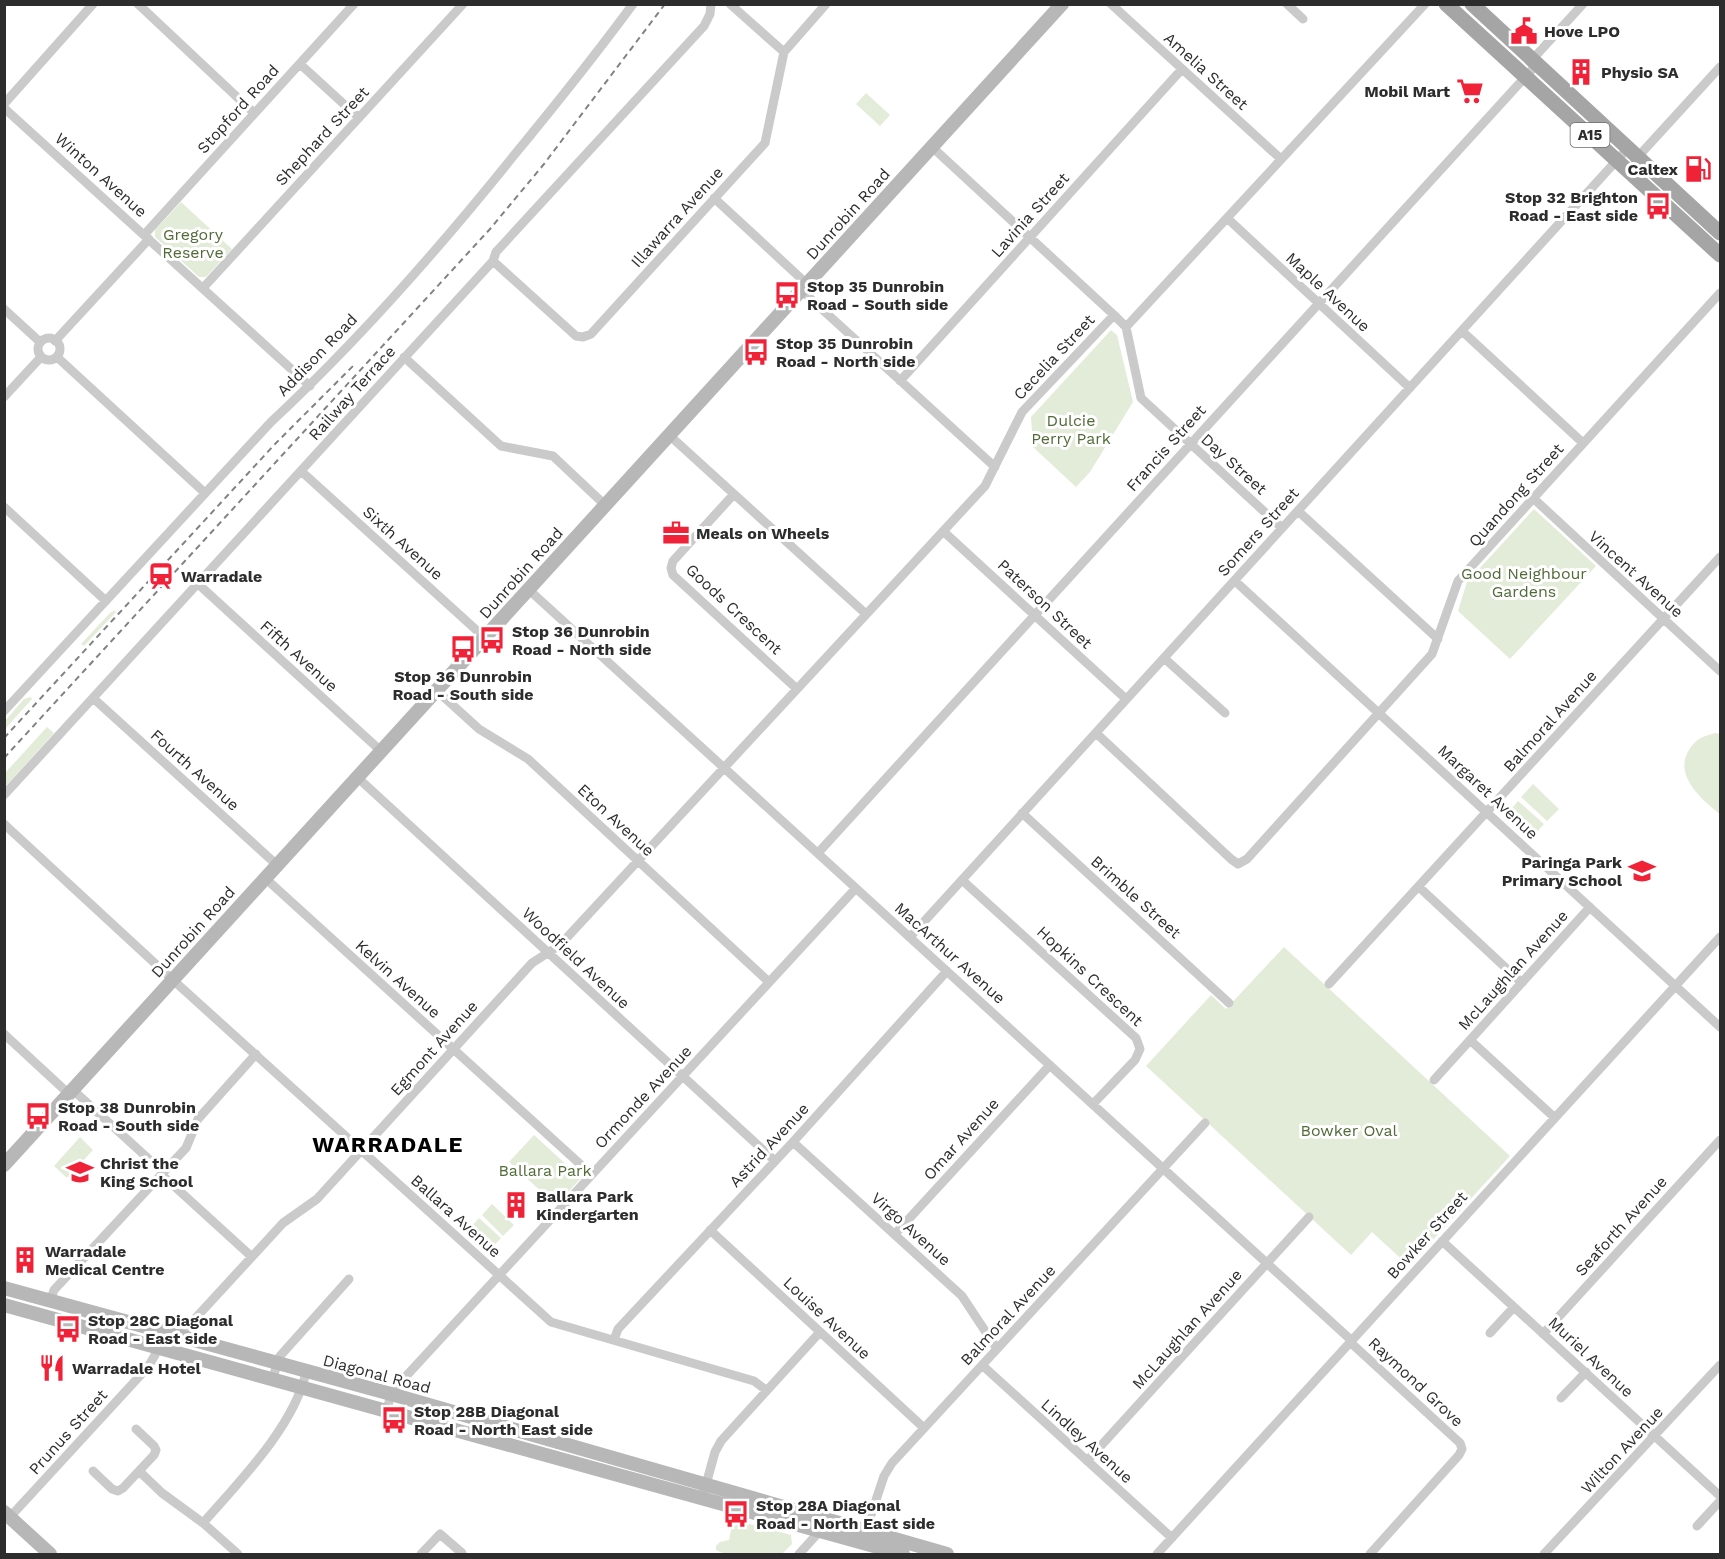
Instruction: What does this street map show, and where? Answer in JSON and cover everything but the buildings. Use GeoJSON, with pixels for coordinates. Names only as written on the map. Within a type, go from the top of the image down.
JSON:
{"type":"FeatureCollection","features":[{"type":"Feature","properties":{"kind":"main road","name":"Dunrobin Road"},"geometry":{"type":"LineString","coordinates":[[4,1165],[1062,4]]}},
{"type":"Feature","properties":{"kind":"main road","name":"A15"},"geometry":{"type":"LineString","coordinates":[[1446,4],[1463,10],[1523,74],[1720,255]]}},
{"type":"Feature","properties":{"kind":"main road","name":"A15"},"geometry":{"type":"LineString","coordinates":[[1472,4],[1720,233]]}},
{"type":"Feature","properties":{"kind":"main road","name":"Diagonal Road"},"geometry":{"type":"LineString","coordinates":[[4,1288],[553,1440],[704,1492],[821,1526],[864,1538],[947,1554]]}},
{"type":"Feature","properties":{"kind":"main road","name":"Diagonal Road"},"geometry":{"type":"LineString","coordinates":[[4,1305],[548,1455],[704,1492]]}},
{"type":"Feature","properties":{"kind":"main road"},"geometry":{"type":"LineString","coordinates":[[548,1455],[553,1440]]}},
{"type":"Feature","properties":{"kind":"main road"},"geometry":{"type":"LineString","coordinates":[[7,1515],[50,1554]]}},
{"type":"Feature","properties":{"kind":"main road","name":"Diagonal Road"},"geometry":{"type":"LineString","coordinates":[[864,1538],[903,1554]]}},
{"type":"Feature","properties":{"kind":"street"},"geometry":{"type":"LineString","coordinates":[[4,106],[93,4]]}},
{"type":"Feature","properties":{"kind":"street"},"geometry":{"type":"LineString","coordinates":[[138,4],[254,114]]}},
{"type":"Feature","properties":{"kind":"street","name":"Stopford Road"},"geometry":{"type":"LineString","coordinates":[[56,341],[254,114],[354,4]]}},
{"type":"Feature","properties":{"kind":"street","name":"Shephard Street"},"geometry":{"type":"LineString","coordinates":[[203,288],[463,4]]}},
{"type":"Feature","properties":{"kind":"street","name":"Addison Road"},"geometry":{"type":"LineString","coordinates":[[4,711],[271,422],[310,386],[445,241],[595,56],[633,4]]}},
{"type":"Feature","properties":{"kind":"street","name":"Railway Terrace"},"geometry":{"type":"LineString","coordinates":[[4,795],[493,261],[496,252],[704,26],[710,14],[711,4]]}},
{"type":"Feature","properties":{"kind":"street"},"geometry":{"type":"LineString","coordinates":[[730,4],[784,52]]}},
{"type":"Feature","properties":{"kind":"street","name":"Illawarra Avenue"},"geometry":{"type":"LineString","coordinates":[[493,261],[576,336],[583,337],[591,334],[765,143],[784,52],[826,4]]}},
{"type":"Feature","properties":{"kind":"street","name":"Amelia Street"},"geometry":{"type":"LineString","coordinates":[[1111,4],[1281,159]]}},
{"type":"Feature","properties":{"kind":"street"},"geometry":{"type":"LineString","coordinates":[[1287,4],[1303,19]]}},
{"type":"Feature","properties":{"kind":"street"},"geometry":{"type":"LineString","coordinates":[[1126,327],[1425,4]]}},
{"type":"Feature","properties":{"kind":"street","name":"Francis Street"},"geometry":{"type":"LineString","coordinates":[[818,853],[1319,303],[1535,62],[1583,4]]}},
{"type":"Feature","properties":{"kind":"street"},"geometry":{"type":"LineString","coordinates":[[300,64],[359,118]]}},
{"type":"Feature","properties":{"kind":"street","name":"Somers Street"},"geometry":{"type":"LineString","coordinates":[[910,937],[1462,331],[1633,152],[1720,67]]}},
{"type":"Feature","properties":{"kind":"street","name":"Lavinia Street"},"geometry":{"type":"LineString","coordinates":[[900,381],[1182,69]]}},
{"type":"Feature","properties":{"kind":"street","name":"Winton Avenue"},"geometry":{"type":"LineString","coordinates":[[4,106],[310,386]]}},
{"type":"Feature","properties":{"kind":"street"},"geometry":{"type":"LineString","coordinates":[[932,147],[1114,315]]}},
{"type":"Feature","properties":{"kind":"street"},"geometry":{"type":"LineString","coordinates":[[714,198],[900,381],[995,466]]}},
{"type":"Feature","properties":{"kind":"street","name":"Maple Avenue"},"geometry":{"type":"LineString","coordinates":[[1227,218],[1410,388]]}},
{"type":"Feature","properties":{"kind":"street","name":"Quandong Street"},"geometry":{"type":"LineString","coordinates":[[1096,733],[1238,864],[1247,859],[1432,654],[1458,581],[1720,293]]}},
{"type":"Feature","properties":{"kind":"street"},"geometry":{"type":"LineString","coordinates":[[4,309],[40,342]]}},
{"type":"Feature","properties":{"kind":"street","name":"Cecelia Street"},"geometry":{"type":"LineString","coordinates":[[724,767],[985,486],[1022,412],[1114,315],[1126,327]]}},
{"type":"Feature","properties":{"kind":"street","name":"Day Street"},"geometry":{"type":"LineString","coordinates":[[1126,327],[1141,398],[1282,528]]}},
{"type":"Feature","properties":{"kind":"street"},"geometry":{"type":"LineString","coordinates":[[1462,331],[1583,443]]}},
{"type":"Feature","properties":{"kind":"street"},"geometry":{"type":"LineString","coordinates":[[40,342],[46,339],[56,341],[59,350],[57,357]]}},
{"type":"Feature","properties":{"kind":"street"},"geometry":{"type":"LineString","coordinates":[[40,342],[38,351],[41,357],[47,360],[57,357]]}},
{"type":"Feature","properties":{"kind":"street"},"geometry":{"type":"LineString","coordinates":[[4,397],[41,357]]}},
{"type":"Feature","properties":{"kind":"street"},"geometry":{"type":"LineString","coordinates":[[57,357],[205,493]]}},
{"type":"Feature","properties":{"kind":"street"},"geometry":{"type":"LineString","coordinates":[[404,357],[501,446],[553,456],[605,505]]}},
{"type":"Feature","properties":{"kind":"street"},"geometry":{"type":"LineString","coordinates":[[669,435],[866,614]]}},
{"type":"Feature","properties":{"kind":"street","name":"Sixth Avenue"},"geometry":{"type":"LineString","coordinates":[[301,471],[484,637]]}},
{"type":"Feature","properties":{"kind":"street","name":"Goods Crescent"},"geometry":{"type":"LineString","coordinates":[[734,494],[673,561],[671,568],[673,575],[796,689]]}},
{"type":"Feature","properties":{"kind":"street","name":"Vincent Avenue"},"geometry":{"type":"LineString","coordinates":[[1533,498],[1720,671]]}},
{"type":"Feature","properties":{"kind":"street"},"geometry":{"type":"LineString","coordinates":[[4,507],[106,601]]}},
{"type":"Feature","properties":{"kind":"street"},"geometry":{"type":"LineString","coordinates":[[1298,511],[1438,639]]}},
{"type":"Feature","properties":{"kind":"street","name":"Paterson Street"},"geometry":{"type":"LineString","coordinates":[[943,531],[1126,699]]}},
{"type":"Feature","properties":{"kind":"street","name":"Balmoral Avenue"},"geometry":{"type":"LineString","coordinates":[[1329,984],[1720,557]]}},
{"type":"Feature","properties":{"kind":"street","name":"Margaret Avenue"},"geometry":{"type":"LineString","coordinates":[[1235,580],[1720,1027]]}},
{"type":"Feature","properties":{"kind":"street","name":"Fifth Avenue"},"geometry":{"type":"LineString","coordinates":[[197,583],[381,751]]}},
{"type":"Feature","properties":{"kind":"street","name":"MacArthur Avenue"},"geometry":{"type":"LineString","coordinates":[[528,589],[1351,1341]]}},
{"type":"Feature","properties":{"kind":"street"},"geometry":{"type":"LineString","coordinates":[[1164,658],[1225,713]]}},
{"type":"Feature","properties":{"kind":"street","name":"Eton Avenue"},"geometry":{"type":"LineString","coordinates":[[436,690],[479,729],[528,759],[769,982]]}},
{"type":"Feature","properties":{"kind":"street","name":"Fourth Avenue"},"geometry":{"type":"LineString","coordinates":[[93,698],[277,865]]}},
{"type":"Feature","properties":{"kind":"street","name":"Egmont Avenue"},"geometry":{"type":"LineString","coordinates":[[174,1353],[178,1336],[283,1223],[310,1205],[532,963],[560,945],[724,767]]}},
{"type":"Feature","properties":{"kind":"street","name":"Woodfield Avenue"},"geometry":{"type":"LineString","coordinates":[[357,777],[775,1161]]}},
{"type":"Feature","properties":{"kind":"street","name":"Brimble Street"},"geometry":{"type":"LineString","coordinates":[[1022,813],[1229,1003]]}},
{"type":"Feature","properties":{"kind":"street","name":"Ballara Avenue"},"geometry":{"type":"LineString","coordinates":[[4,824],[551,1322],[754,1381],[766,1390]]}},
{"type":"Feature","properties":{"kind":"street","name":"Kelvin Avenue"},"geometry":{"type":"LineString","coordinates":[[265,878],[591,1174]]}},
{"type":"Feature","properties":{"kind":"street","name":"Hopkins Crescent"},"geometry":{"type":"LineString","coordinates":[[962,880],[1136,1038],[1140,1049],[1135,1060],[1093,1104]]}},
{"type":"Feature","properties":{"kind":"street"},"geometry":{"type":"LineString","coordinates":[[1419,887],[1522,983]]}},
{"type":"Feature","properties":{"kind":"street","name":"Ormonde Avenue"},"geometry":{"type":"LineString","coordinates":[[387,1410],[391,1394],[397,1386],[856,888]]}},
{"type":"Feature","properties":{"kind":"street","name":"McLaughlan Avenue"},"geometry":{"type":"LineString","coordinates":[[1434,1080],[1590,907]]}},
{"type":"Feature","properties":{"kind":"street","name":"Bowker Street"},"geometry":{"type":"LineString","coordinates":[[1157,1554],[1720,937]]}},
{"type":"Feature","properties":{"kind":"street","name":"Astrid Avenue"},"geometry":{"type":"LineString","coordinates":[[614,1340],[618,1329],[793,1142],[947,971]]}},
{"type":"Feature","properties":{"kind":"street"},"geometry":{"type":"LineString","coordinates":[[4,1034],[163,1174],[252,1257]]}},
{"type":"Feature","properties":{"kind":"street"},"geometry":{"type":"LineString","coordinates":[[1470,1040],[1555,1118]]}},
{"type":"Feature","properties":{"kind":"street"},"geometry":{"type":"LineString","coordinates":[[50,1301],[54,1290],[186,1148],[198,1119],[256,1054]]}},
{"type":"Feature","properties":{"kind":"street","name":"Omar Avenue"},"geometry":{"type":"LineString","coordinates":[[895,1234],[1050,1065]]}},
{"type":"Feature","properties":{"kind":"street","name":"Balmoral Avenue"},"geometry":{"type":"LineString","coordinates":[[864,1538],[884,1476],[892,1463],[1205,1123]]}},
{"type":"Feature","properties":{"kind":"street","name":"Seaforth Avenue"},"geometry":{"type":"LineString","coordinates":[[1544,1334],[1720,1140]]}},
{"type":"Feature","properties":{"kind":"street","name":"Virgo Avenue"},"geometry":{"type":"LineString","coordinates":[[793,1142],[962,1296],[997,1348]]}},
{"type":"Feature","properties":{"kind":"street","name":"McLaughlan Avenue"},"geometry":{"type":"LineString","coordinates":[[1088,1461],[1309,1217]]}},
{"type":"Feature","properties":{"kind":"street","name":"Louise Avenue"},"geometry":{"type":"LineString","coordinates":[[710,1230],[924,1428]]}},
{"type":"Feature","properties":{"kind":"street","name":"Muriel Avenue"},"geometry":{"type":"LineString","coordinates":[[1442,1240],[1720,1496]]}},
{"type":"Feature","properties":{"kind":"street"},"geometry":{"type":"LineString","coordinates":[[272,1380],[280,1356],[348,1279]]}},
{"type":"Feature","properties":{"kind":"street"},"geometry":{"type":"LineString","coordinates":[[1490,1333],[1514,1307]]}},
{"type":"Feature","properties":{"kind":"street","name":"Prunus Street"},"geometry":{"type":"LineString","coordinates":[[7,1515],[148,1367],[157,1349],[160,1332]]}},
{"type":"Feature","properties":{"kind":"street"},"geometry":{"type":"LineString","coordinates":[[704,1492],[715,1452],[721,1441],[820,1332]]}},
{"type":"Feature","properties":{"kind":"street","name":"Raymond Grove"},"geometry":{"type":"LineString","coordinates":[[1351,1341],[1460,1443],[1462,1449],[1370,1554]]}},
{"type":"Feature","properties":{"kind":"street","name":"Lindley Avenue"},"geometry":{"type":"LineString","coordinates":[[982,1365],[1172,1538]]}},
{"type":"Feature","properties":{"kind":"street","name":"Wilton Avenue"},"geometry":{"type":"LineString","coordinates":[[1544,1554],[1720,1365]]}},
{"type":"Feature","properties":{"kind":"street"},"geometry":{"type":"LineString","coordinates":[[203,1523],[256,1464],[298,1399],[303,1389],[306,1372]]}},
{"type":"Feature","properties":{"kind":"street"},"geometry":{"type":"LineString","coordinates":[[1561,1398],[1586,1372]]}},
{"type":"Feature","properties":{"kind":"street"},"geometry":{"type":"LineString","coordinates":[[93,1471],[112,1489],[118,1491],[139,1471],[156,1450],[136,1429]]}},
{"type":"Feature","properties":{"kind":"street"},"geometry":{"type":"LineString","coordinates":[[139,1471],[162,1493],[203,1523],[238,1554]]}},
{"type":"Feature","properties":{"kind":"street"},"geometry":{"type":"LineString","coordinates":[[1697,1526],[1720,1502]]}},
{"type":"Feature","properties":{"kind":"street"},"geometry":{"type":"LineString","coordinates":[[799,1554],[821,1526]]}},
{"type":"Feature","properties":{"kind":"street"},"geometry":{"type":"LineString","coordinates":[[421,1554],[440,1534],[462,1553]]}},
{"type":"Feature","properties":{"kind":"green space"},"geometry":{"type":"Polygon","coordinates":[[[866,93],[890,115],[880,126],[856,104],[866,93]]]}},
{"type":"Feature","properties":{"kind":"green space","name":"Gregory Reserve"},"geometry":{"type":"Polygon","coordinates":[[[181,202],[232,249],[206,277],[199,277],[155,237],[155,230],[181,202]]]}},
{"type":"Feature","properties":{"kind":"green space","name":"Dulcie Perry Park"},"geometry":{"type":"Polygon","coordinates":[[[1111,330],[1117,335],[1133,402],[1090,472],[1076,487],[1033,447],[1031,417],[1111,330]]]}},
{"type":"Feature","properties":{"kind":"green space","name":"Good Neighbour Gardens"},"geometry":{"type":"Polygon","coordinates":[[[1534,509],[1596,566],[1510,659],[1458,611],[1467,582],[1534,509]]]}},
{"type":"Feature","properties":{"kind":"green space"},"geometry":{"type":"Polygon","coordinates":[[[115,610],[116,612],[84,646],[81,644],[110,613],[115,610]]]}},
{"type":"Feature","properties":{"kind":"green space"},"geometry":{"type":"Polygon","coordinates":[[[31,697],[32,699],[5,729],[5,721],[24,699],[31,697]]]}},
{"type":"Feature","properties":{"kind":"green space"},"geometry":{"type":"Polygon","coordinates":[[[47,727],[54,733],[5,787],[5,773],[47,727]]]}},
{"type":"Feature","properties":{"kind":"green space"},"geometry":{"type":"Polygon","coordinates":[[[1715,733],[1720,734],[1720,814],[1698,794],[1687,778],[1685,769],[1685,759],[1694,743],[1715,733]]]}},
{"type":"Feature","properties":{"kind":"green space"},"geometry":{"type":"Polygon","coordinates":[[[1533,784],[1559,809],[1547,821],[1521,797],[1533,784]]]}},
{"type":"Feature","properties":{"kind":"green space"},"geometry":{"type":"Polygon","coordinates":[[[1518,801],[1544,824],[1533,836],[1508,813],[1518,801]]]}},
{"type":"Feature","properties":{"kind":"green space","name":"Bowker Oval"},"geometry":{"type":"Polygon","coordinates":[[[1284,947],[1510,1156],[1409,1266],[1372,1232],[1351,1255],[1146,1066],[1211,995],[1226,1009],[1284,947]]]}},
{"type":"Feature","properties":{"kind":"green space","name":"Ballara Park"},"geometry":{"type":"Polygon","coordinates":[[[534,1135],[581,1178],[556,1205],[509,1162],[534,1135]]]}},
{"type":"Feature","properties":{"kind":"green space"},"geometry":{"type":"Polygon","coordinates":[[[80,1137],[93,1150],[67,1178],[54,1166],[80,1137]]]}},
{"type":"Feature","properties":{"kind":"green space"},"geometry":{"type":"Polygon","coordinates":[[[492,1204],[514,1225],[503,1236],[482,1215],[492,1204]]]}},
{"type":"Feature","properties":{"kind":"green space"},"geometry":{"type":"Polygon","coordinates":[[[479,1218],[501,1238],[492,1248],[470,1228],[479,1218]]]}},
{"type":"Feature","properties":{"kind":"green space"},"geometry":{"type":"Polygon","coordinates":[[[739,1521],[791,1535],[792,1544],[782,1554],[725,1554],[716,1550],[720,1542],[729,1540],[731,1530],[739,1521]]]}},
{"type":"Feature","properties":{"kind":"railway"},"geometry":{"type":"LineString","coordinates":[[4,758],[490,229],[544,164],[665,4]]}},
{"type":"Feature","properties":{"kind":"railway"},"geometry":{"type":"LineString","coordinates":[[4,738],[275,444],[353,366]]}},
{"type":"Feature","properties":{"kind":"place","name":"Hove LPO"},"geometry":{"type":"Point","coordinates":[1524,31]}},
{"type":"Feature","properties":{"kind":"place","name":"Physio SA"},"geometry":{"type":"Point","coordinates":[1581,72]}},
{"type":"Feature","properties":{"kind":"place","name":"Mobil Mart"},"geometry":{"type":"Point","coordinates":[1470,91]}},
{"type":"Feature","properties":{"kind":"place","name":"Caltex"},"geometry":{"type":"Point","coordinates":[1698,169]}},
{"type":"Feature","properties":{"kind":"place","name":"Stop 32 Brighton Road - East side"},"geometry":{"type":"Point","coordinates":[1658,206]}},
{"type":"Feature","properties":{"kind":"place","name":"Stop 35 Dunrobin Road - South side"},"geometry":{"type":"Point","coordinates":[787,295]}},
{"type":"Feature","properties":{"kind":"place","name":"Stop 35 Dunrobin Road - North side"},"geometry":{"type":"Point","coordinates":[756,352]}},
{"type":"Feature","properties":{"kind":"place","name":"Meals on Wheels"},"geometry":{"type":"Point","coordinates":[676,533]}},
{"type":"Feature","properties":{"kind":"place","name":"Warradale"},"geometry":{"type":"Point","coordinates":[161,576]}},
{"type":"Feature","properties":{"kind":"place","name":"Stop 36 Dunrobin Road - North side"},"geometry":{"type":"Point","coordinates":[492,640]}},
{"type":"Feature","properties":{"kind":"place","name":"Stop 36 Dunrobin Road - South side"},"geometry":{"type":"Point","coordinates":[463,649]}},
{"type":"Feature","properties":{"kind":"place","name":"Paringa Park Primary School"},"geometry":{"type":"Point","coordinates":[1642,871]}},
{"type":"Feature","properties":{"kind":"place","name":"Stop 38 Dunrobin Road - South side"},"geometry":{"type":"Point","coordinates":[38,1116]}},
{"type":"Feature","properties":{"kind":"place","name":"Christ the King School"},"geometry":{"type":"Point","coordinates":[80,1172]}},
{"type":"Feature","properties":{"kind":"place","name":"Ballara Park Kindergarten"},"geometry":{"type":"Point","coordinates":[516,1205]}},
{"type":"Feature","properties":{"kind":"place","name":"Warradale Medical Centre"},"geometry":{"type":"Point","coordinates":[25,1260]}},
{"type":"Feature","properties":{"kind":"place","name":"Stop 28C Diagonal Road - East side"},"geometry":{"type":"Point","coordinates":[68,1329]}},
{"type":"Feature","properties":{"kind":"place","name":"Warradale Hotel"},"geometry":{"type":"Point","coordinates":[52,1368]}},
{"type":"Feature","properties":{"kind":"place","name":"Stop 28B Diagonal Road - North East side"},"geometry":{"type":"Point","coordinates":[394,1420]}},
{"type":"Feature","properties":{"kind":"place","name":"Stop 28A Diagonal Road - North East side"},"geometry":{"type":"Point","coordinates":[736,1514]}},
{"type":"Feature","properties":{"kind":"district","name":"WARRADALE"},"geometry":{"type":"Point","coordinates":[388,1144]}}]}
